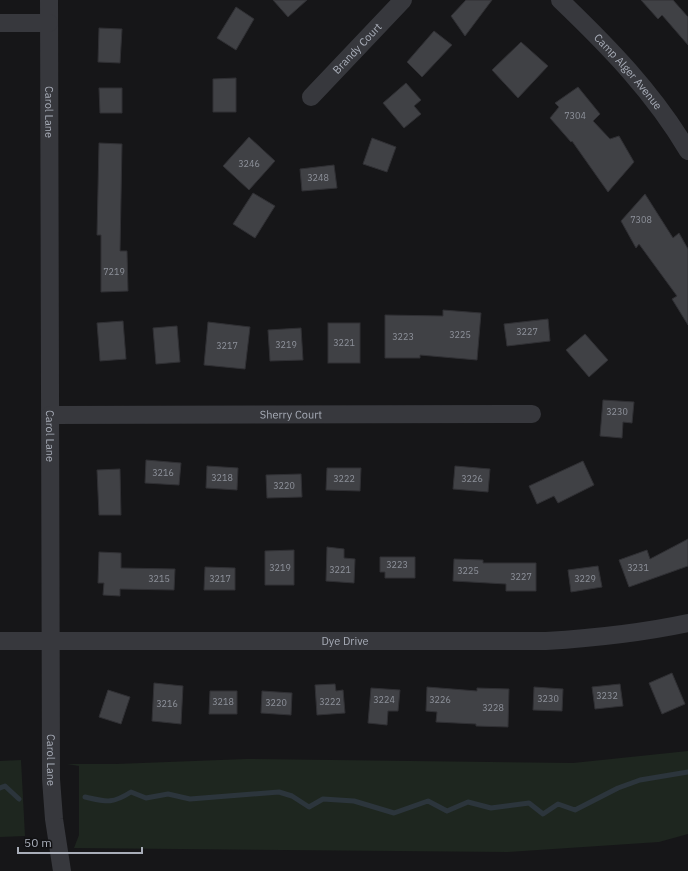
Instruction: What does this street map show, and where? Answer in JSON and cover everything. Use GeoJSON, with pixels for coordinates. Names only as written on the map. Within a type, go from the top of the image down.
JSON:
{"type":"FeatureCollection","features":[{"type":"Feature","properties":{"kind":"street","name":"Carol Lane"},"geometry":{"type":"LineString","coordinates":[[50,0],[51,779],[54,819],[62,871]]}},
{"type":"Feature","properties":{"kind":"street","name":"Brandy Court"},"geometry":{"type":"LineString","coordinates":[[311,97],[403,0]]}},
{"type":"Feature","properties":{"kind":"street","name":"Camp Alger Avenue"},"geometry":{"type":"LineString","coordinates":[[560,0],[622,62],[654,101],[688,151]]}},
{"type":"Feature","properties":{"kind":"street"},"geometry":{"type":"LineString","coordinates":[[0,23],[49,23]]}},
{"type":"Feature","properties":{"kind":"street","name":"Sherry Court"},"geometry":{"type":"LineString","coordinates":[[50,416],[532,414]]}},
{"type":"Feature","properties":{"kind":"street","name":"Dye Drive"},"geometry":{"type":"LineString","coordinates":[[0,641],[546,641],[598,638],[653,631],[688,623]]}},
{"type":"Feature","properties":{"kind":"shaded area"},"geometry":{"type":"Polygon","coordinates":[[[688,751],[688,834],[659,842],[508,852],[74,848],[79,835],[79,766],[67,764],[116,764],[246,759],[573,763],[688,751]]]}},
{"type":"Feature","properties":{"kind":"shaded area"},"geometry":{"type":"Polygon","coordinates":[[[21,760],[25,836],[0,837],[0,761],[21,760]]]}},
{"type":"Feature","properties":{"kind":"building"},"geometry":{"type":"Polygon","coordinates":[[[273,0],[307,0],[288,17],[273,0]]]}},
{"type":"Feature","properties":{"kind":"building"},"geometry":{"type":"Polygon","coordinates":[[[466,0],[492,0],[465,36],[451,16],[466,0]]]}},
{"type":"Feature","properties":{"kind":"building"},"geometry":{"type":"Polygon","coordinates":[[[641,0],[673,0],[688,17],[688,45],[662,15],[658,19],[641,0]]]}},
{"type":"Feature","properties":{"kind":"building"},"geometry":{"type":"Polygon","coordinates":[[[236,7],[254,19],[236,50],[217,38],[236,7]]]}},
{"type":"Feature","properties":{"kind":"building"},"geometry":{"type":"Polygon","coordinates":[[[99,28],[122,29],[120,63],[98,62],[99,28]]]}},
{"type":"Feature","properties":{"kind":"building"},"geometry":{"type":"Polygon","coordinates":[[[434,31],[452,45],[422,77],[407,62],[434,31]]]}},
{"type":"Feature","properties":{"kind":"building"},"geometry":{"type":"Polygon","coordinates":[[[521,42],[548,66],[518,98],[492,70],[521,42]]]}},
{"type":"Feature","properties":{"kind":"building"},"geometry":{"type":"Polygon","coordinates":[[[236,78],[236,112],[213,112],[213,79],[236,78]]]}},
{"type":"Feature","properties":{"kind":"building"},"geometry":{"type":"Polygon","coordinates":[[[406,83],[421,100],[414,106],[421,114],[404,128],[383,103],[406,83]]]}},
{"type":"Feature","properties":{"kind":"building"},"geometry":{"type":"Polygon","coordinates":[[[578,87],[600,114],[593,121],[610,139],[619,136],[634,162],[608,192],[572,141],[571,142],[550,118],[559,107],[555,103],[578,87]]]}},
{"type":"Feature","properties":{"kind":"building"},"geometry":{"type":"Polygon","coordinates":[[[99,88],[122,88],[122,113],[100,113],[99,88]]]}},
{"type":"Feature","properties":{"kind":"building"},"geometry":{"type":"Polygon","coordinates":[[[249,137],[275,161],[249,190],[223,166],[249,137]]]}},
{"type":"Feature","properties":{"kind":"building"},"geometry":{"type":"Polygon","coordinates":[[[372,138],[396,147],[387,172],[363,164],[372,138]]]}},
{"type":"Feature","properties":{"kind":"building"},"geometry":{"type":"Polygon","coordinates":[[[99,143],[122,144],[120,251],[127,251],[128,291],[101,292],[101,235],[97,235],[99,143]]]}},
{"type":"Feature","properties":{"kind":"building"},"geometry":{"type":"Polygon","coordinates":[[[334,165],[337,188],[302,191],[300,169],[334,165]]]}},
{"type":"Feature","properties":{"kind":"building"},"geometry":{"type":"Polygon","coordinates":[[[253,193],[275,206],[255,238],[233,224],[253,193]]]}},
{"type":"Feature","properties":{"kind":"building"},"geometry":{"type":"Polygon","coordinates":[[[645,194],[673,238],[679,233],[688,249],[688,325],[672,299],[677,296],[639,244],[636,248],[621,221],[645,194]]]}},
{"type":"Feature","properties":{"kind":"building"},"geometry":{"type":"Polygon","coordinates":[[[443,310],[481,313],[477,360],[420,355],[420,358],[385,358],[385,315],[443,316],[443,310]]]}},
{"type":"Feature","properties":{"kind":"building"},"geometry":{"type":"Polygon","coordinates":[[[548,319],[550,341],[507,346],[504,324],[548,319]]]}},
{"type":"Feature","properties":{"kind":"building"},"geometry":{"type":"Polygon","coordinates":[[[123,321],[126,359],[100,361],[97,323],[123,321]]]}},
{"type":"Feature","properties":{"kind":"building"},"geometry":{"type":"Polygon","coordinates":[[[208,322],[250,327],[245,369],[204,365],[208,322]]]}},
{"type":"Feature","properties":{"kind":"building"},"geometry":{"type":"Polygon","coordinates":[[[328,323],[360,323],[360,363],[328,363],[328,323]]]}},
{"type":"Feature","properties":{"kind":"building"},"geometry":{"type":"Polygon","coordinates":[[[177,326],[180,362],[156,364],[153,328],[177,326]]]}},
{"type":"Feature","properties":{"kind":"building"},"geometry":{"type":"Polygon","coordinates":[[[301,328],[303,360],[270,361],[268,330],[301,328]]]}},
{"type":"Feature","properties":{"kind":"building"},"geometry":{"type":"Polygon","coordinates":[[[585,334],[608,360],[589,377],[566,350],[585,334]]]}},
{"type":"Feature","properties":{"kind":"building"},"geometry":{"type":"Polygon","coordinates":[[[603,400],[634,402],[632,423],[623,422],[622,438],[600,436],[603,400]]]}},
{"type":"Feature","properties":{"kind":"building"},"geometry":{"type":"Polygon","coordinates":[[[146,460],[181,463],[179,485],[145,483],[146,460]]]}},
{"type":"Feature","properties":{"kind":"building"},"geometry":{"type":"Polygon","coordinates":[[[583,461],[594,485],[558,503],[554,496],[537,504],[529,486],[583,461]]]}},
{"type":"Feature","properties":{"kind":"building"},"geometry":{"type":"Polygon","coordinates":[[[207,466],[238,468],[237,490],[206,488],[207,466]]]}},
{"type":"Feature","properties":{"kind":"building"},"geometry":{"type":"Polygon","coordinates":[[[455,466],[490,469],[488,492],[453,489],[455,466]]]}},
{"type":"Feature","properties":{"kind":"building"},"geometry":{"type":"Polygon","coordinates":[[[327,468],[361,468],[360,491],[326,490],[327,468]]]}},
{"type":"Feature","properties":{"kind":"building"},"geometry":{"type":"Polygon","coordinates":[[[120,469],[121,515],[99,515],[97,470],[120,469]]]}},
{"type":"Feature","properties":{"kind":"building"},"geometry":{"type":"Polygon","coordinates":[[[301,474],[302,497],[267,498],[266,475],[301,474]]]}},
{"type":"Feature","properties":{"kind":"building"},"geometry":{"type":"Polygon","coordinates":[[[688,539],[688,566],[629,587],[619,560],[647,550],[650,559],[688,539]]]}},
{"type":"Feature","properties":{"kind":"building"},"geometry":{"type":"Polygon","coordinates":[[[327,547],[344,549],[344,558],[355,559],[354,583],[326,581],[327,547]]]}},
{"type":"Feature","properties":{"kind":"building"},"geometry":{"type":"Polygon","coordinates":[[[294,550],[294,585],[265,585],[265,551],[294,550]]]}},
{"type":"Feature","properties":{"kind":"building"},"geometry":{"type":"Polygon","coordinates":[[[99,552],[121,553],[121,568],[175,569],[174,590],[120,589],[120,596],[103,595],[104,583],[98,583],[99,552]]]}},
{"type":"Feature","properties":{"kind":"building"},"geometry":{"type":"Polygon","coordinates":[[[380,557],[415,557],[415,578],[385,578],[385,572],[380,572],[380,557]]]}},
{"type":"Feature","properties":{"kind":"building"},"geometry":{"type":"Polygon","coordinates":[[[454,559],[483,560],[483,563],[536,563],[536,591],[506,591],[506,584],[453,581],[454,559]]]}},
{"type":"Feature","properties":{"kind":"building"},"geometry":{"type":"Polygon","coordinates":[[[598,566],[602,587],[571,592],[568,570],[598,566]]]}},
{"type":"Feature","properties":{"kind":"building"},"geometry":{"type":"Polygon","coordinates":[[[205,567],[235,568],[235,590],[204,590],[205,567]]]}},
{"type":"Feature","properties":{"kind":"building"},"geometry":{"type":"Polygon","coordinates":[[[672,673],[685,704],[662,714],[649,683],[672,673]]]}},
{"type":"Feature","properties":{"kind":"building"},"geometry":{"type":"Polygon","coordinates":[[[154,683],[183,686],[181,724],[152,721],[154,683]]]}},
{"type":"Feature","properties":{"kind":"building"},"geometry":{"type":"Polygon","coordinates":[[[335,684],[336,691],[343,690],[345,713],[317,715],[315,685],[335,684]]]}},
{"type":"Feature","properties":{"kind":"building"},"geometry":{"type":"Polygon","coordinates":[[[620,684],[623,706],[595,709],[592,687],[620,684]]]}},
{"type":"Feature","properties":{"kind":"building"},"geometry":{"type":"Polygon","coordinates":[[[427,687],[477,691],[477,688],[509,689],[508,727],[476,726],[476,724],[436,722],[437,712],[426,711],[427,687]]]}},
{"type":"Feature","properties":{"kind":"building"},"geometry":{"type":"Polygon","coordinates":[[[534,687],[563,689],[562,711],[533,710],[534,687]]]}},
{"type":"Feature","properties":{"kind":"building"},"geometry":{"type":"Polygon","coordinates":[[[371,688],[400,690],[398,711],[388,711],[387,725],[368,723],[371,688]]]}},
{"type":"Feature","properties":{"kind":"building"},"geometry":{"type":"Polygon","coordinates":[[[108,690],[130,697],[121,724],[99,717],[108,690]]]}},
{"type":"Feature","properties":{"kind":"building"},"geometry":{"type":"Polygon","coordinates":[[[210,691],[237,691],[237,714],[209,714],[210,691]]]}},
{"type":"Feature","properties":{"kind":"building"},"geometry":{"type":"Polygon","coordinates":[[[262,691],[292,693],[291,715],[261,713],[262,691]]]}},
{"type":"Feature","properties":{"kind":"waterway"},"geometry":{"type":"LineString","coordinates":[[85,797],[109,801],[119,799],[131,792],[146,798],[168,794],[190,799],[279,792],[292,796],[309,807],[323,799],[354,801],[394,813],[428,801],[447,811],[468,802],[491,808],[529,803],[543,814],[558,804],[575,810],[618,788],[640,780],[688,772]]}},
{"type":"Feature","properties":{"kind":"waterway"},"geometry":{"type":"LineString","coordinates":[[0,788],[5,786],[19,799]]}}]}
